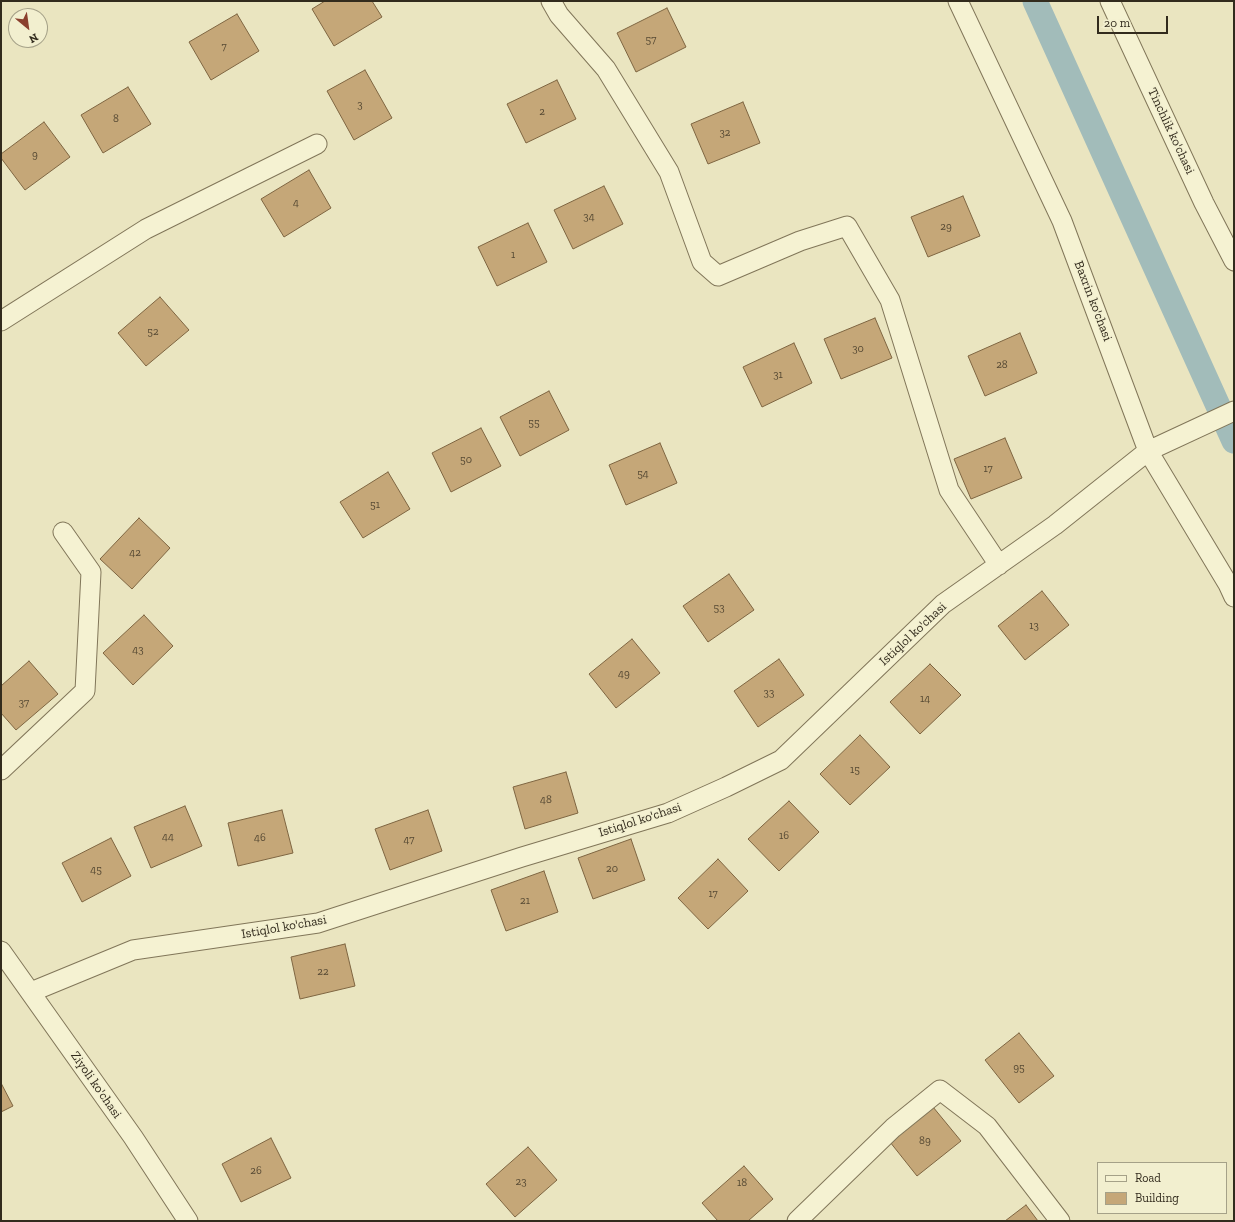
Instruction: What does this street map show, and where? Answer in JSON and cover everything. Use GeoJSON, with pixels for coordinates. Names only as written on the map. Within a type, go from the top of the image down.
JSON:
{"type":"FeatureCollection","features":[{"type":"Feature","properties":{"kind":"street"},"geometry":{"type":"LineString","coordinates":[[551,1],[559,15],[606,69],[670,172],[702,262],[718,276],[800,241],[847,226],[890,300],[949,490],[998,565]]}},
{"type":"Feature","properties":{"kind":"street","name":"Baxrin ko'chasi"},"geometry":{"type":"LineString","coordinates":[[958,1],[1062,220],[1148,451],[1228,584],[1234,597]]}},
{"type":"Feature","properties":{"kind":"street","name":"Tinchlik ko'chasi"},"geometry":{"type":"LineString","coordinates":[[1110,1],[1204,203],[1234,261]]}},
{"type":"Feature","properties":{"kind":"street"},"geometry":{"type":"LineString","coordinates":[[1,321],[146,229],[317,144]]}},
{"type":"Feature","properties":{"kind":"street","name":"Istiqlol ko'chasi"},"geometry":{"type":"LineString","coordinates":[[31,992],[133,950],[318,923],[522,857],[668,814],[781,760],[944,604],[1055,525],[1148,451],[1234,410]]}},
{"type":"Feature","properties":{"kind":"street"},"geometry":{"type":"LineString","coordinates":[[1,770],[85,691],[91,572],[63,532]]}},
{"type":"Feature","properties":{"kind":"street","name":"Ziyoli ko'chasi"},"geometry":{"type":"LineString","coordinates":[[1,951],[133,1137],[188,1221]]}},
{"type":"Feature","properties":{"kind":"street"},"geometry":{"type":"LineString","coordinates":[[797,1221],[893,1128],[940,1090],[986,1126],[1060,1221]]}},
{"type":"Feature","properties":{"kind":"building"},"geometry":{"type":"Polygon","coordinates":[[[325,1],[372,1],[382,17],[334,46],[312,9],[325,1]]]}},
{"type":"Feature","properties":{"kind":"building"},"geometry":{"type":"Polygon","coordinates":[[[667,8],[686,47],[636,72],[617,33],[667,8]]]}},
{"type":"Feature","properties":{"kind":"building"},"geometry":{"type":"Polygon","coordinates":[[[237,14],[259,51],[211,80],[189,42],[237,14]]]}},
{"type":"Feature","properties":{"kind":"building"},"geometry":{"type":"Polygon","coordinates":[[[365,70],[392,118],[354,140],[327,91],[365,70]]]}},
{"type":"Feature","properties":{"kind":"building"},"geometry":{"type":"Polygon","coordinates":[[[557,80],[576,119],[526,143],[507,104],[557,80]]]}},
{"type":"Feature","properties":{"kind":"building"},"geometry":{"type":"Polygon","coordinates":[[[128,87],[151,124],[103,153],[81,115],[128,87]]]}},
{"type":"Feature","properties":{"kind":"building"},"geometry":{"type":"Polygon","coordinates":[[[743,102],[760,143],[708,164],[691,124],[743,102]]]}},
{"type":"Feature","properties":{"kind":"building"},"geometry":{"type":"Polygon","coordinates":[[[44,122],[70,157],[25,190],[1,158],[1,154],[44,122]]]}},
{"type":"Feature","properties":{"kind":"building"},"geometry":{"type":"Polygon","coordinates":[[[309,170],[331,208],[284,237],[261,199],[309,170]]]}},
{"type":"Feature","properties":{"kind":"building"},"geometry":{"type":"Polygon","coordinates":[[[604,186],[623,224],[573,249],[554,210],[604,186]]]}},
{"type":"Feature","properties":{"kind":"building"},"geometry":{"type":"Polygon","coordinates":[[[963,196],[980,236],[928,257],[911,217],[963,196]]]}},
{"type":"Feature","properties":{"kind":"building"},"geometry":{"type":"Polygon","coordinates":[[[528,223],[547,262],[497,286],[478,247],[528,223]]]}},
{"type":"Feature","properties":{"kind":"building"},"geometry":{"type":"Polygon","coordinates":[[[160,297],[189,330],[146,366],[118,333],[160,297]]]}},
{"type":"Feature","properties":{"kind":"building"},"geometry":{"type":"Polygon","coordinates":[[[875,318],[892,358],[841,379],[824,339],[875,318]]]}},
{"type":"Feature","properties":{"kind":"building"},"geometry":{"type":"Polygon","coordinates":[[[1020,333],[1037,373],[985,396],[968,356],[1020,333]]]}},
{"type":"Feature","properties":{"kind":"building"},"geometry":{"type":"Polygon","coordinates":[[[794,343],[812,383],[762,407],[743,367],[794,343]]]}},
{"type":"Feature","properties":{"kind":"building"},"geometry":{"type":"Polygon","coordinates":[[[549,391],[569,430],[520,456],[500,417],[549,391]]]}},
{"type":"Feature","properties":{"kind":"building"},"geometry":{"type":"Polygon","coordinates":[[[481,428],[501,466],[451,492],[432,453],[481,428]]]}},
{"type":"Feature","properties":{"kind":"building"},"geometry":{"type":"Polygon","coordinates":[[[1005,438],[1022,478],[971,499],[954,459],[1005,438]]]}},
{"type":"Feature","properties":{"kind":"building"},"geometry":{"type":"Polygon","coordinates":[[[660,443],[677,483],[626,505],[609,465],[660,443]]]}},
{"type":"Feature","properties":{"kind":"building"},"geometry":{"type":"Polygon","coordinates":[[[388,472],[410,509],[363,538],[340,502],[388,472]]]}},
{"type":"Feature","properties":{"kind":"building"},"geometry":{"type":"Polygon","coordinates":[[[139,518],[170,548],[132,589],[100,559],[139,518]]]}},
{"type":"Feature","properties":{"kind":"building"},"geometry":{"type":"Polygon","coordinates":[[[729,574],[754,610],[708,642],[683,606],[729,574]]]}},
{"type":"Feature","properties":{"kind":"building"},"geometry":{"type":"Polygon","coordinates":[[[1042,591],[1069,625],[1025,660],[998,626],[1042,591]]]}},
{"type":"Feature","properties":{"kind":"building"},"geometry":{"type":"Polygon","coordinates":[[[144,615],[173,646],[133,685],[103,653],[144,615]]]}},
{"type":"Feature","properties":{"kind":"building"},"geometry":{"type":"Polygon","coordinates":[[[632,639],[660,673],[616,708],[589,674],[632,639]]]}},
{"type":"Feature","properties":{"kind":"building"},"geometry":{"type":"Polygon","coordinates":[[[779,659],[804,695],[758,727],[734,691],[779,659]]]}},
{"type":"Feature","properties":{"kind":"building"},"geometry":{"type":"Polygon","coordinates":[[[29,661],[58,694],[16,730],[1,713],[1,686],[29,661]]]}},
{"type":"Feature","properties":{"kind":"building"},"geometry":{"type":"Polygon","coordinates":[[[930,664],[961,695],[920,734],[890,702],[930,664]]]}},
{"type":"Feature","properties":{"kind":"building"},"geometry":{"type":"Polygon","coordinates":[[[860,735],[890,767],[850,805],[820,774],[860,735]]]}},
{"type":"Feature","properties":{"kind":"building"},"geometry":{"type":"Polygon","coordinates":[[[566,772],[578,813],[525,829],[513,787],[566,772]]]}},
{"type":"Feature","properties":{"kind":"building"},"geometry":{"type":"Polygon","coordinates":[[[789,801],[819,832],[779,871],[748,839],[789,801]]]}},
{"type":"Feature","properties":{"kind":"building"},"geometry":{"type":"Polygon","coordinates":[[[185,806],[202,846],[151,868],[134,827],[185,806]]]}},
{"type":"Feature","properties":{"kind":"building"},"geometry":{"type":"Polygon","coordinates":[[[282,810],[293,853],[238,866],[228,823],[282,810]]]}},
{"type":"Feature","properties":{"kind":"building"},"geometry":{"type":"Polygon","coordinates":[[[428,810],[442,851],[390,870],[375,829],[428,810]]]}},
{"type":"Feature","properties":{"kind":"building"},"geometry":{"type":"Polygon","coordinates":[[[111,838],[131,876],[82,902],[62,863],[111,838]]]}},
{"type":"Feature","properties":{"kind":"building"},"geometry":{"type":"Polygon","coordinates":[[[631,839],[645,880],[593,899],[578,858],[631,839]]]}},
{"type":"Feature","properties":{"kind":"building"},"geometry":{"type":"Polygon","coordinates":[[[718,859],[748,891],[708,929],[678,898],[718,859]]]}},
{"type":"Feature","properties":{"kind":"building"},"geometry":{"type":"Polygon","coordinates":[[[544,871],[558,912],[506,931],[491,890],[544,871]]]}},
{"type":"Feature","properties":{"kind":"building"},"geometry":{"type":"Polygon","coordinates":[[[345,944],[355,986],[300,999],[291,957],[345,944]]]}},
{"type":"Feature","properties":{"kind":"building"},"geometry":{"type":"Polygon","coordinates":[[[1019,1033],[1054,1076],[1019,1103],[985,1060],[1019,1033]]]}},
{"type":"Feature","properties":{"kind":"building"},"geometry":{"type":"Polygon","coordinates":[[[1,1083],[13,1106],[1,1112],[1,1083]]]}},
{"type":"Feature","properties":{"kind":"building"},"geometry":{"type":"Polygon","coordinates":[[[933,1107],[961,1141],[917,1176],[890,1142],[933,1107]]]}},
{"type":"Feature","properties":{"kind":"building"},"geometry":{"type":"Polygon","coordinates":[[[271,1138],[291,1178],[241,1202],[222,1164],[271,1138]]]}},
{"type":"Feature","properties":{"kind":"building"},"geometry":{"type":"Polygon","coordinates":[[[528,1147],[557,1180],[515,1217],[486,1184],[528,1147]]]}},
{"type":"Feature","properties":{"kind":"building"},"geometry":{"type":"Polygon","coordinates":[[[744,1166],[773,1199],[748,1221],[718,1221],[702,1203],[744,1166]]]}},
{"type":"Feature","properties":{"kind":"building"},"geometry":{"type":"Polygon","coordinates":[[[1026,1205],[1038,1221],[1005,1221],[1026,1205]]]}},
{"type":"Feature","properties":{"kind":"waterway"},"geometry":{"type":"LineString","coordinates":[[1035,1],[1234,441]]}}]}
